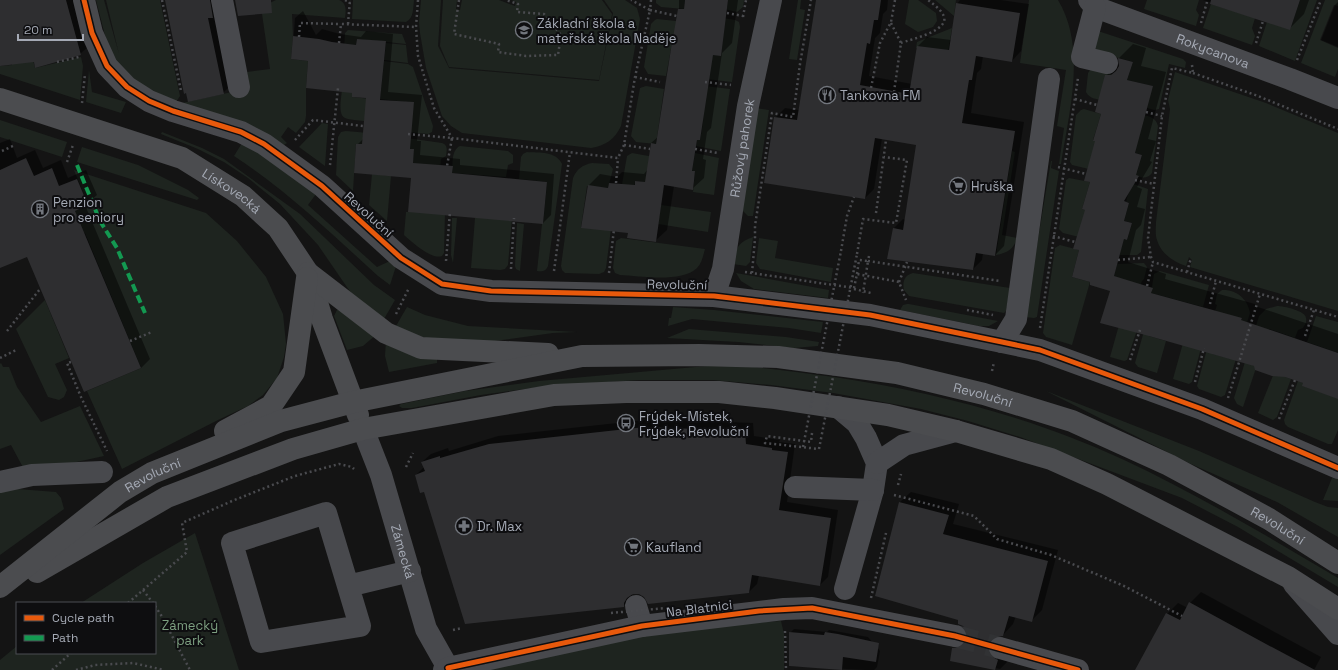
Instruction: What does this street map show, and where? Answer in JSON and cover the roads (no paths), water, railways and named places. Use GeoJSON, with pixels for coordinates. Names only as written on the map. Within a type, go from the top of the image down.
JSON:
{"type":"FeatureCollection","features":[{"type":"Feature","properties":{"kind":"main road","name":"Lískovecká"},"geometry":{"type":"LineString","coordinates":[[0,99],[182,158],[243,196],[278,228],[308,273],[324,325],[363,429]]}},
{"type":"Feature","properties":{"kind":"main road"},"geometry":{"type":"LineString","coordinates":[[152,472],[271,406],[294,372],[308,273],[386,332],[422,348],[582,356]]}},
{"type":"Feature","properties":{"kind":"main road","name":"Revoluční"},"geometry":{"type":"LineString","coordinates":[[0,587],[120,492],[152,472],[281,421],[353,402],[582,356],[699,355],[778,357],[898,373],[984,394],[1072,421],[1169,466],[1269,519],[1338,563]]}},
{"type":"Feature","properties":{"kind":"main road","name":"Revoluční"},"geometry":{"type":"LineString","coordinates":[[0,593],[167,497],[293,449],[363,429],[554,395],[626,392],[719,392],[888,415],[956,431],[1051,459],[1106,484],[1288,577],[1338,609]]}},
{"type":"Feature","properties":{"kind":"main road"},"geometry":{"type":"LineString","coordinates":[[1269,519],[1338,551]]}},
{"type":"Feature","properties":{"kind":"street","name":"Revoluční"},"geometry":{"type":"LineString","coordinates":[[84,0],[92,33],[107,66],[127,87],[149,101],[179,114],[241,132],[264,144],[322,186],[401,258],[442,284],[491,291],[714,296],[870,315],[1002,342],[1040,350],[1202,409],[1338,468]]}},
{"type":"Feature","properties":{"kind":"street"},"geometry":{"type":"LineString","coordinates":[[222,0],[238,87]]}},
{"type":"Feature","properties":{"kind":"street","name":"Růžový pahorek"},"geometry":{"type":"LineString","coordinates":[[714,296],[723,269],[748,106],[771,0]]}},
{"type":"Feature","properties":{"kind":"street"},"geometry":{"type":"LineString","coordinates":[[1092,3],[1082,57],[1107,63]]}},
{"type":"Feature","properties":{"kind":"street","name":"Rokycanova"},"geometry":{"type":"LineString","coordinates":[[1092,3],[1338,98]]}},
{"type":"Feature","properties":{"kind":"street"},"geometry":{"type":"LineString","coordinates":[[1002,342],[1016,319],[1049,79]]}},
{"type":"Feature","properties":{"kind":"street"},"geometry":{"type":"LineString","coordinates":[[838,407],[857,423],[866,438],[877,463],[873,490],[845,589]]}},
{"type":"Feature","properties":{"kind":"street","name":"Zámecká"},"geometry":{"type":"LineString","coordinates":[[363,429],[381,475],[426,629],[447,669]]}},
{"type":"Feature","properties":{"kind":"street"},"geometry":{"type":"LineString","coordinates":[[877,463],[904,445],[956,431]]}},
{"type":"Feature","properties":{"kind":"street"},"geometry":{"type":"LineString","coordinates":[[0,482],[32,475],[106,464]]}},
{"type":"Feature","properties":{"kind":"street"},"geometry":{"type":"LineString","coordinates":[[795,487],[873,490]]}},
{"type":"Feature","properties":{"kind":"street"},"geometry":{"type":"LineString","coordinates":[[326,513],[348,586],[360,626],[261,642],[232,542],[326,513]]}},
{"type":"Feature","properties":{"kind":"street"},"geometry":{"type":"LineString","coordinates":[[348,586],[410,572]]}},
{"type":"Feature","properties":{"kind":"street"},"geometry":{"type":"LineString","coordinates":[[1288,577],[1338,634]]}},
{"type":"Feature","properties":{"kind":"street","name":"Na Blatnici"},"geometry":{"type":"LineString","coordinates":[[447,669],[639,616],[812,608],[955,636]]}},
{"type":"Feature","properties":{"kind":"street"},"geometry":{"type":"LineString","coordinates":[[1000,648],[1078,670]]}},
{"type":"Feature","properties":{"kind":"tunnel"},"geometry":{"type":"LineString","coordinates":[[955,636],[1000,648]]}},
{"type":"Feature","properties":{"kind":"place","name":"Základní škola a mateřská škola Naděje"},"geometry":{"type":"Point","coordinates":[524,30]}},
{"type":"Feature","properties":{"kind":"place","name":"Tankovna FM"},"geometry":{"type":"Point","coordinates":[827,95]}},
{"type":"Feature","properties":{"kind":"place","name":"Hruška"},"geometry":{"type":"Point","coordinates":[958,186]}},
{"type":"Feature","properties":{"kind":"place","name":"Penzion pro seniory"},"geometry":{"type":"Point","coordinates":[40,209]}},
{"type":"Feature","properties":{"kind":"place","name":"Frýdek-Místek, Frýdek, Revoluční"},"geometry":{"type":"Point","coordinates":[626,423]}},
{"type":"Feature","properties":{"kind":"place","name":"Dr. Max"},"geometry":{"type":"Point","coordinates":[464,526]}},
{"type":"Feature","properties":{"kind":"place","name":"Kaufland"},"geometry":{"type":"Point","coordinates":[633,547]}},
{"type":"Feature","properties":{"kind":"park label","name":"Zámecký park"},"geometry":{"type":"Point","coordinates":[190,632]}}]}
